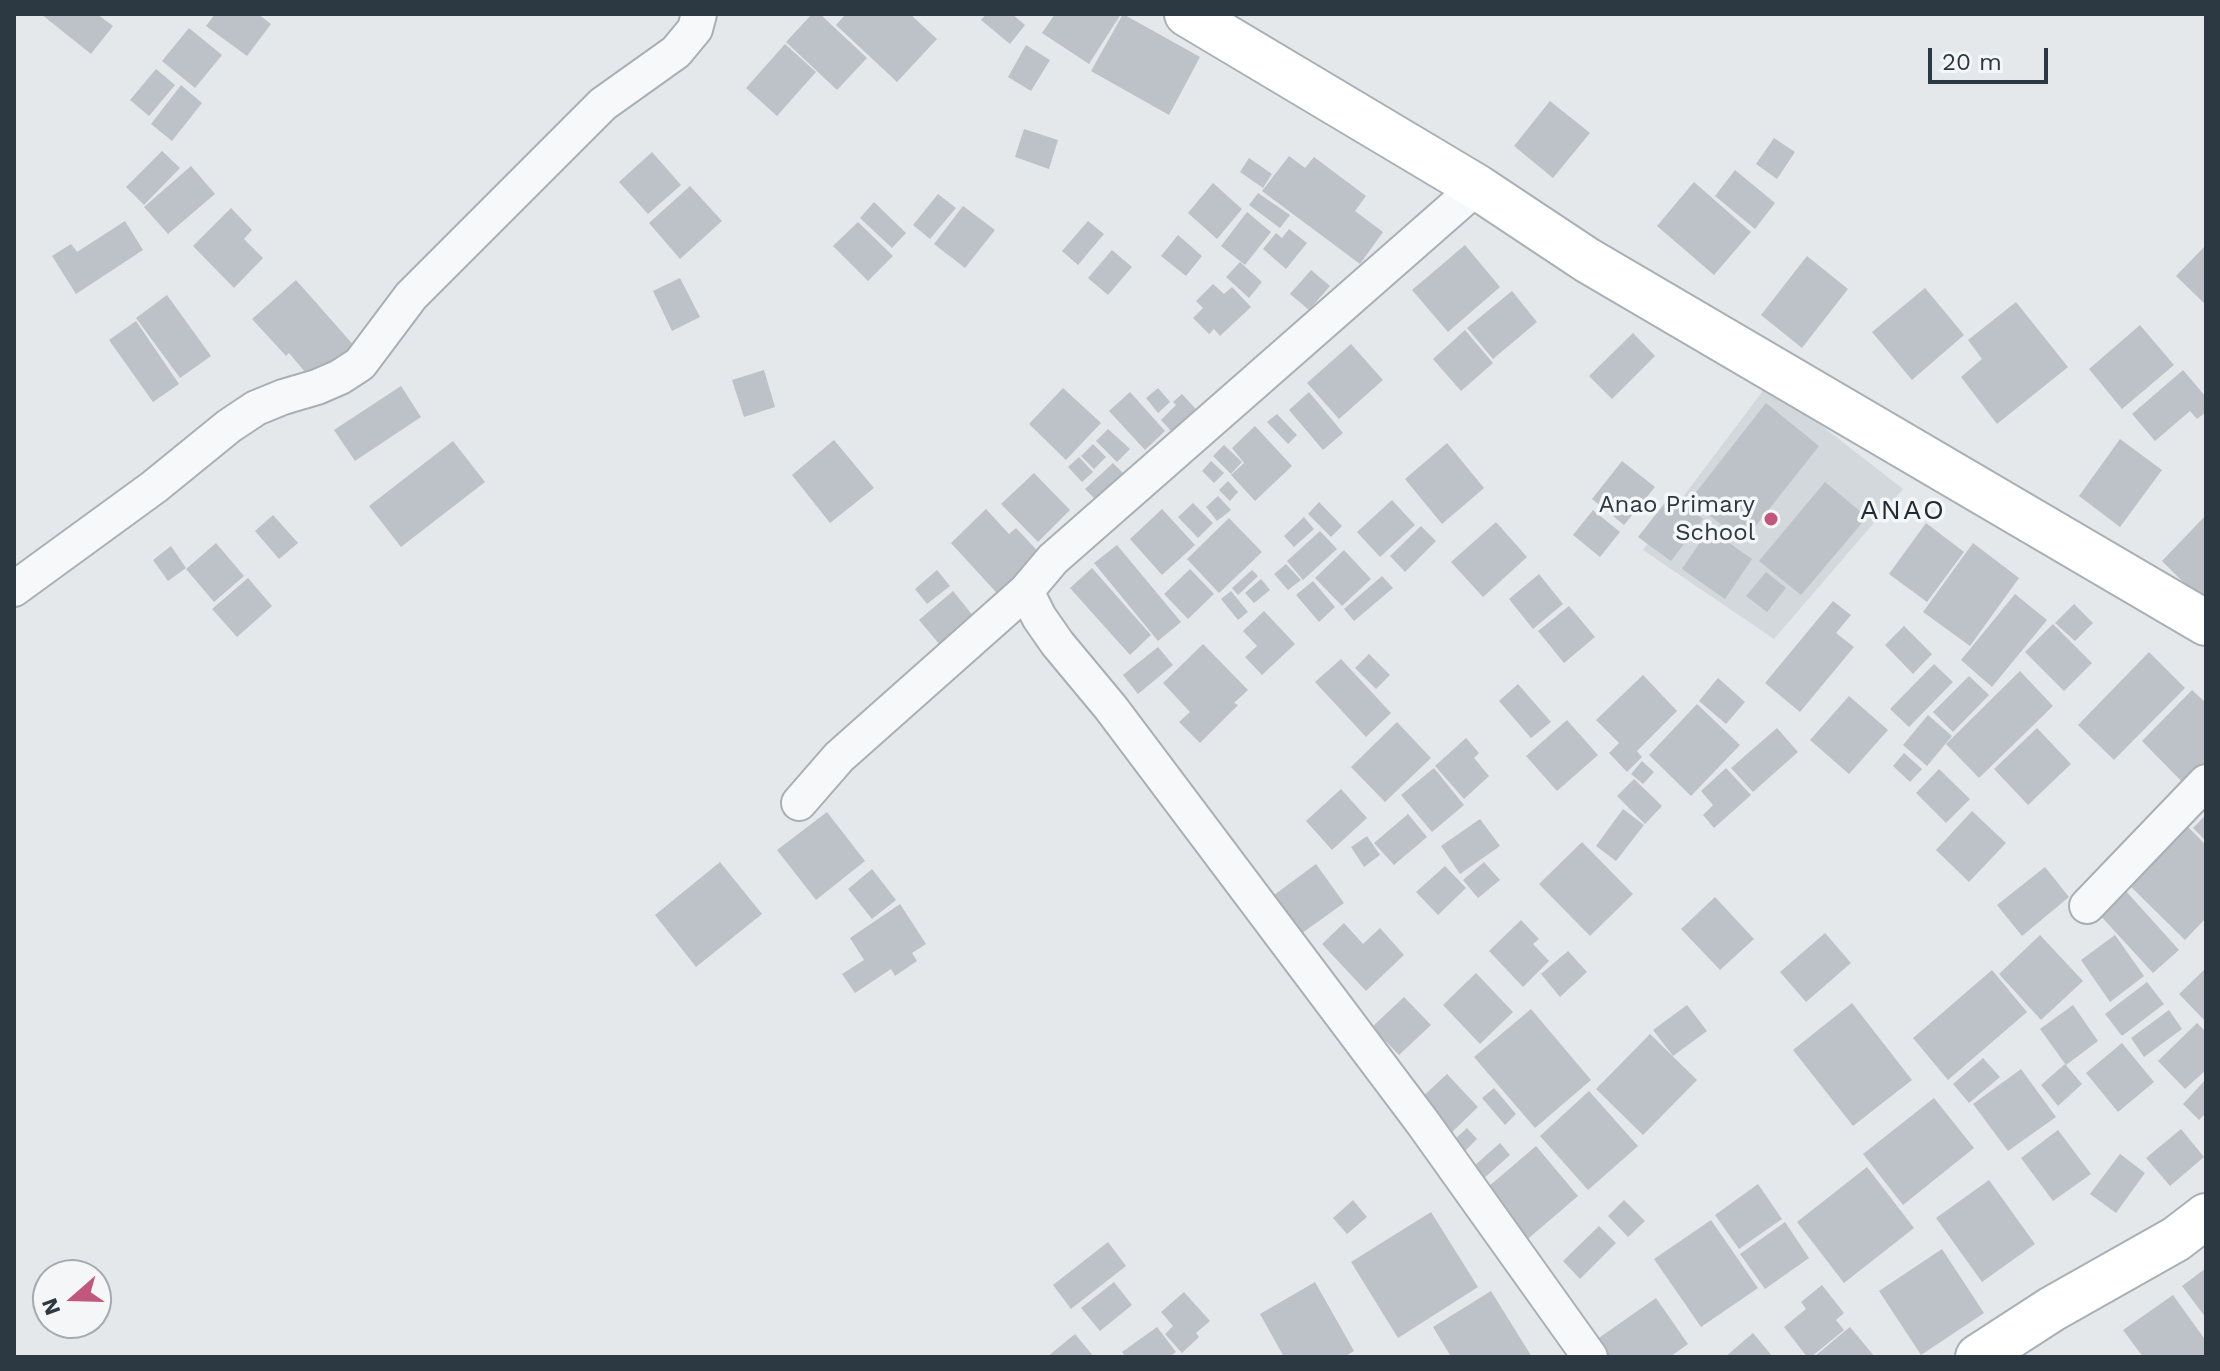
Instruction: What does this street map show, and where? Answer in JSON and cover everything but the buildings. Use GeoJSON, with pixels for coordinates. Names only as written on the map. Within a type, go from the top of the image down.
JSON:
{"type":"FeatureCollection","features":[{"type":"Feature","properties":{"kind":"street"},"geometry":{"type":"LineString","coordinates":[[14,589],[256,408],[317,387],[360,364],[411,296],[603,104],[676,52],[695,29],[699,14]]}},
{"type":"Feature","properties":{"kind":"street"},"geometry":{"type":"LineString","coordinates":[[1187,14],[1477,187],[1601,268],[2206,623]]}},
{"type":"Feature","properties":{"kind":"street"},"geometry":{"type":"LineString","coordinates":[[799,803],[839,757],[1026,591],[1053,559],[1477,187]]}},
{"type":"Feature","properties":{"kind":"street"},"geometry":{"type":"LineString","coordinates":[[1026,591],[1057,643],[1111,708],[1404,1098],[1590,1357]]}},
{"type":"Feature","properties":{"kind":"street"},"geometry":{"type":"LineString","coordinates":[[2087,906],[2206,782]]}},
{"type":"Feature","properties":{"kind":"street"},"geometry":{"type":"LineString","coordinates":[[1978,1357],[2052,1309],[2176,1239],[2206,1216]]}},
{"type":"Feature","properties":{"kind":"shaded area","name":"Anao Primary School"},"geometry":{"type":"Polygon","coordinates":[[[1768,384],[1903,489],[1774,639],[1643,550],[1768,384]]]}},
{"type":"Feature","properties":{"kind":"place","name":"Anao Primary School"},"geometry":{"type":"Point","coordinates":[1771,519]}},
{"type":"Feature","properties":{"kind":"district","name":"ANAO"},"geometry":{"type":"Point","coordinates":[1903,511]}}]}
